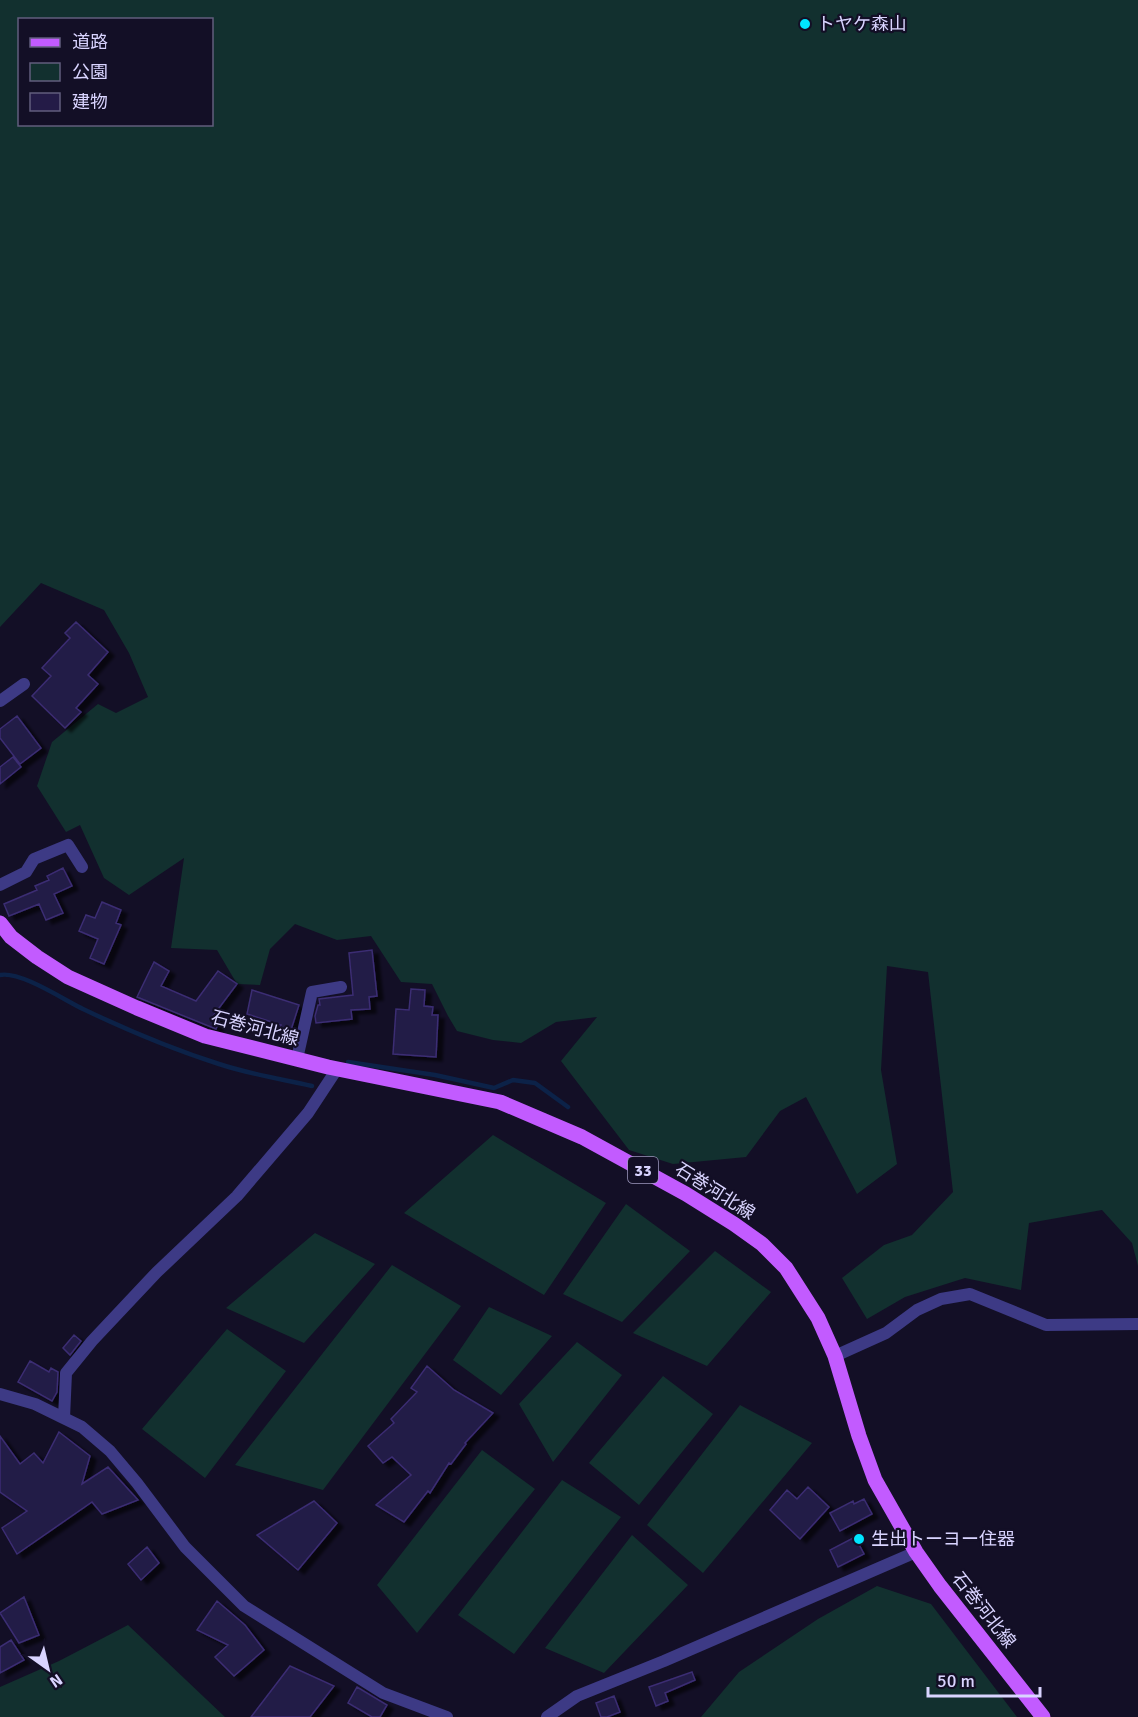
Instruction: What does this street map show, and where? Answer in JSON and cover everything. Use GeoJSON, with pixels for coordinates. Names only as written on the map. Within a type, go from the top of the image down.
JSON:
{"type":"FeatureCollection","features":[{"type":"Feature","properties":{"kind":"main road","name":"石巻河北線"},"geometry":{"type":"LineString","coordinates":[[0,923],[11,937],[68,977],[205,1036],[337,1069],[500,1102],[582,1137],[686,1194],[762,1244],[786,1268],[818,1318],[835,1356],[875,1480],[916,1552],[1043,1717]]}},
{"type":"Feature","properties":{"kind":"street"},"geometry":{"type":"LineString","coordinates":[[0,701],[24,684]]}},
{"type":"Feature","properties":{"kind":"street"},"geometry":{"type":"LineString","coordinates":[[0,885],[26,872],[34,858],[68,845],[82,867]]}},
{"type":"Feature","properties":{"kind":"street"},"geometry":{"type":"LineString","coordinates":[[297,1059],[312,992],[341,987]]}},
{"type":"Feature","properties":{"kind":"street"},"geometry":{"type":"LineString","coordinates":[[64,1418],[66,1373],[92,1341],[156,1272],[237,1196],[308,1113],[337,1069]]}},
{"type":"Feature","properties":{"kind":"street"},"geometry":{"type":"LineString","coordinates":[[835,1356],[886,1332],[917,1310],[941,1299],[970,1294],[1046,1324],[1138,1324]]}},
{"type":"Feature","properties":{"kind":"street"},"geometry":{"type":"LineString","coordinates":[[0,1394],[35,1404],[82,1427],[110,1451],[185,1547],[244,1606],[383,1693],[447,1717]]}},
{"type":"Feature","properties":{"kind":"street"},"geometry":{"type":"LineString","coordinates":[[547,1717],[577,1696],[664,1661],[916,1552]]}},
{"type":"Feature","properties":{"kind":"green space"},"geometry":{"type":"Polygon","coordinates":[[[0,0],[1138,0],[1138,1266],[1132,1243],[1102,1210],[1029,1223],[1021,1290],[965,1278],[905,1297],[867,1319],[842,1278],[884,1245],[912,1235],[953,1192],[928,972],[887,966],[881,1070],[897,1164],[857,1194],[806,1097],[780,1111],[746,1157],[673,1164],[629,1150],[561,1061],[597,1017],[556,1022],[521,1043],[493,1040],[457,1031],[432,984],[401,982],[371,936],[337,940],[295,924],[270,949],[260,985],[237,984],[217,950],[171,948],[184,858],[129,895],[104,878],[80,825],[66,832],[37,786],[52,742],[98,704],[116,713],[148,697],[129,653],[104,610],[41,583],[0,627],[0,0]]]}},
{"type":"Feature","properties":{"kind":"green space"},"geometry":{"type":"Polygon","coordinates":[[[493,1135],[606,1203],[544,1295],[404,1213],[493,1135]]]}},
{"type":"Feature","properties":{"kind":"green space"},"geometry":{"type":"Polygon","coordinates":[[[626,1204],[690,1251],[622,1322],[563,1294],[626,1204]]]}},
{"type":"Feature","properties":{"kind":"green space"},"geometry":{"type":"Polygon","coordinates":[[[315,1233],[375,1264],[304,1343],[226,1308],[315,1233]]]}},
{"type":"Feature","properties":{"kind":"green space"},"geometry":{"type":"Polygon","coordinates":[[[715,1251],[771,1292],[707,1366],[633,1333],[715,1251]]]}},
{"type":"Feature","properties":{"kind":"green space"},"geometry":{"type":"Polygon","coordinates":[[[392,1265],[461,1306],[323,1490],[235,1465],[392,1265]]]}},
{"type":"Feature","properties":{"kind":"green space"},"geometry":{"type":"Polygon","coordinates":[[[489,1307],[552,1336],[501,1395],[453,1360],[489,1307]]]}},
{"type":"Feature","properties":{"kind":"green space"},"geometry":{"type":"Polygon","coordinates":[[[227,1329],[286,1371],[205,1478],[142,1429],[227,1329]]]}},
{"type":"Feature","properties":{"kind":"green space"},"geometry":{"type":"Polygon","coordinates":[[[577,1342],[622,1375],[553,1462],[519,1404],[577,1342]]]}},
{"type":"Feature","properties":{"kind":"green space"},"geometry":{"type":"Polygon","coordinates":[[[663,1376],[713,1414],[639,1505],[589,1463],[663,1376]]]}},
{"type":"Feature","properties":{"kind":"green space"},"geometry":{"type":"Polygon","coordinates":[[[740,1405],[812,1443],[703,1573],[647,1525],[740,1405]]]}},
{"type":"Feature","properties":{"kind":"green space"},"geometry":{"type":"Polygon","coordinates":[[[482,1450],[535,1489],[417,1633],[377,1585],[482,1450]]]}},
{"type":"Feature","properties":{"kind":"green space"},"geometry":{"type":"Polygon","coordinates":[[[562,1480],[621,1517],[514,1654],[458,1615],[562,1480]]]}},
{"type":"Feature","properties":{"kind":"green space"},"geometry":{"type":"Polygon","coordinates":[[[632,1535],[688,1585],[604,1673],[545,1648],[632,1535]]]}},
{"type":"Feature","properties":{"kind":"green space"},"geometry":{"type":"Polygon","coordinates":[[[877,1586],[931,1604],[1017,1717],[701,1717],[739,1672],[818,1619],[877,1586]]]}},
{"type":"Feature","properties":{"kind":"green space"},"geometry":{"type":"Polygon","coordinates":[[[128,1625],[225,1717],[0,1717],[0,1687],[59,1661],[128,1625]]]}},
{"type":"Feature","properties":{"kind":"building"},"geometry":{"type":"Polygon","coordinates":[[[76,622],[108,652],[88,675],[98,684],[76,708],[81,712],[65,728],[32,696],[51,676],[42,668],[70,638],[65,633],[76,622]]]}},
{"type":"Feature","properties":{"kind":"building"},"geometry":{"type":"Polygon","coordinates":[[[17,716],[41,748],[20,764],[0,738],[0,729],[17,716]]]}},
{"type":"Feature","properties":{"kind":"building"},"geometry":{"type":"Polygon","coordinates":[[[13,757],[21,767],[0,784],[0,767],[13,757]]]}},
{"type":"Feature","properties":{"kind":"building"},"geometry":{"type":"Polygon","coordinates":[[[63,868],[72,886],[54,894],[63,913],[46,920],[39,904],[9,916],[4,904],[37,890],[35,886],[49,880],[47,876],[63,868]]]}},
{"type":"Feature","properties":{"kind":"building"},"geometry":{"type":"Polygon","coordinates":[[[102,902],[121,910],[116,923],[121,925],[104,964],[90,958],[98,939],[79,931],[86,915],[95,918],[102,902]]]}},
{"type":"Feature","properties":{"kind":"building"},"geometry":{"type":"Polygon","coordinates":[[[372,950],[377,996],[369,997],[370,1009],[351,1010],[352,1019],[316,1023],[315,1016],[318,1005],[320,1005],[319,999],[353,995],[349,953],[372,950]]]}},
{"type":"Feature","properties":{"kind":"building"},"geometry":{"type":"Polygon","coordinates":[[[154,962],[169,971],[161,986],[196,1001],[218,971],[237,984],[213,1016],[220,1019],[216,1029],[137,997],[154,962]]]}},
{"type":"Feature","properties":{"kind":"building"},"geometry":{"type":"Polygon","coordinates":[[[411,989],[425,990],[424,1006],[433,1007],[432,1015],[438,1015],[436,1057],[393,1054],[396,1009],[409,1010],[411,989]]]}},
{"type":"Feature","properties":{"kind":"building"},"geometry":{"type":"Polygon","coordinates":[[[252,990],[299,1005],[290,1033],[279,1030],[281,1025],[247,1014],[252,990]]]}},
{"type":"Feature","properties":{"kind":"building"},"geometry":{"type":"Polygon","coordinates":[[[74,1335],[81,1341],[70,1355],[63,1348],[74,1335]]]}},
{"type":"Feature","properties":{"kind":"building"},"geometry":{"type":"Polygon","coordinates":[[[30,1361],[49,1372],[51,1368],[58,1372],[57,1392],[52,1401],[18,1382],[30,1361]]]}},
{"type":"Feature","properties":{"kind":"building"},"geometry":{"type":"Polygon","coordinates":[[[427,1366],[454,1390],[493,1413],[465,1443],[430,1493],[428,1491],[404,1522],[376,1505],[411,1475],[392,1457],[383,1463],[368,1446],[394,1423],[391,1419],[417,1392],[411,1388],[427,1366]]]}},
{"type":"Feature","properties":{"kind":"building"},"geometry":{"type":"Polygon","coordinates":[[[59,1432],[90,1456],[82,1484],[108,1467],[138,1500],[102,1514],[92,1502],[17,1554],[2,1528],[27,1511],[0,1492],[0,1436],[20,1464],[34,1453],[43,1463],[59,1432]]]}},
{"type":"Feature","properties":{"kind":"building"},"geometry":{"type":"Polygon","coordinates":[[[808,1487],[829,1507],[800,1539],[770,1510],[787,1490],[797,1499],[808,1487]]]}},
{"type":"Feature","properties":{"kind":"building"},"geometry":{"type":"Polygon","coordinates":[[[864,1499],[872,1514],[840,1531],[830,1513],[853,1501],[854,1504],[864,1499]]]}},
{"type":"Feature","properties":{"kind":"building"},"geometry":{"type":"Polygon","coordinates":[[[314,1501],[337,1523],[298,1570],[257,1535],[314,1501]]]}},
{"type":"Feature","properties":{"kind":"building"},"geometry":{"type":"Polygon","coordinates":[[[855,1537],[864,1554],[838,1567],[830,1550],[855,1537]]]}},
{"type":"Feature","properties":{"kind":"building"},"geometry":{"type":"Polygon","coordinates":[[[147,1547],[159,1563],[141,1580],[128,1564],[147,1547]]]}},
{"type":"Feature","properties":{"kind":"building"},"geometry":{"type":"Polygon","coordinates":[[[24,1597],[39,1635],[19,1643],[0,1613],[24,1597]]]}},
{"type":"Feature","properties":{"kind":"building"},"geometry":{"type":"Polygon","coordinates":[[[217,1601],[245,1625],[264,1650],[234,1676],[215,1657],[228,1645],[197,1630],[217,1601]]]}},
{"type":"Feature","properties":{"kind":"building"},"geometry":{"type":"Polygon","coordinates":[[[11,1640],[24,1660],[0,1673],[0,1647],[11,1640]]]}},
{"type":"Feature","properties":{"kind":"building"},"geometry":{"type":"Polygon","coordinates":[[[290,1666],[334,1686],[310,1717],[251,1717],[290,1666]]]}},
{"type":"Feature","properties":{"kind":"building"},"geometry":{"type":"Polygon","coordinates":[[[692,1672],[695,1680],[665,1693],[668,1701],[656,1706],[649,1687],[692,1672]]]}},
{"type":"Feature","properties":{"kind":"building"},"geometry":{"type":"Polygon","coordinates":[[[357,1687],[387,1705],[380,1717],[372,1717],[348,1703],[357,1687]]]}},
{"type":"Feature","properties":{"kind":"building"},"geometry":{"type":"Polygon","coordinates":[[[614,1696],[620,1712],[601,1717],[596,1703],[614,1696]]]}},
{"type":"Feature","properties":{"kind":"waterway"},"geometry":{"type":"LineString","coordinates":[[0,975],[19,977],[100,1017],[184,1052],[242,1071],[312,1086]]}},
{"type":"Feature","properties":{"kind":"waterway"},"geometry":{"type":"LineString","coordinates":[[348,1062],[435,1075],[494,1088],[513,1080],[535,1083],[568,1107]]}},
{"type":"Feature","properties":{"kind":"place","name":"トヤケ森山"},"geometry":{"type":"Point","coordinates":[805,24]}},
{"type":"Feature","properties":{"kind":"place","name":"生出トーヨー住器"},"geometry":{"type":"Point","coordinates":[859,1539]}}]}
